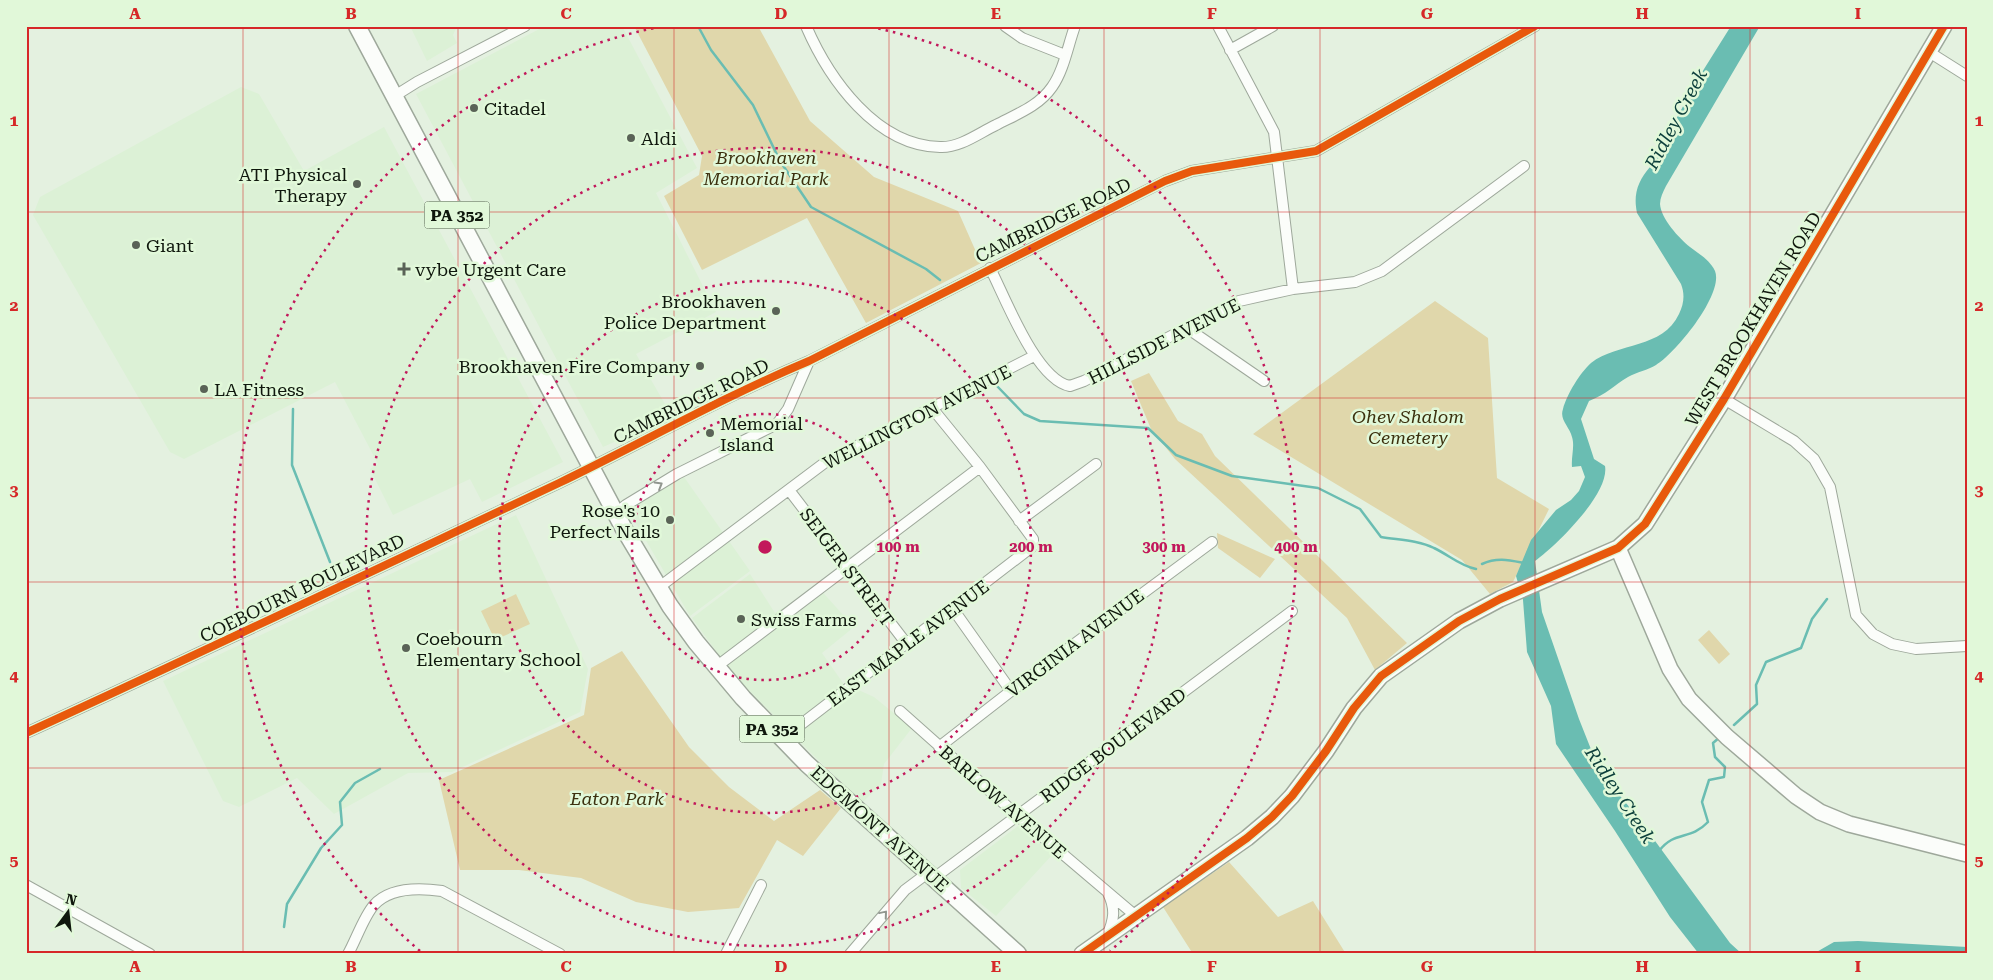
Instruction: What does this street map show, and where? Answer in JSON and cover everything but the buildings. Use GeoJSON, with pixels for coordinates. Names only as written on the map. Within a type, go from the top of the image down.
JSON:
{"type":"FeatureCollection","features":[{"type":"Feature","properties":{"kind":"main road","name":"EDGMONT AVENUE"},"geometry":{"type":"LineString","coordinates":[[357,26],[590,467],[658,588],[716,667],[782,739],[1018,954]]}},
{"type":"Feature","properties":{"kind":"street"},"geometry":{"type":"LineString","coordinates":[[393,97],[417,82],[526,26]]}},
{"type":"Feature","properties":{"kind":"street"},"geometry":{"type":"LineString","coordinates":[[806,26],[832,77],[843,91],[884,129],[921,145],[942,148],[958,144],[1038,102],[1054,84],[1075,26]]}},
{"type":"Feature","properties":{"kind":"street"},"geometry":{"type":"LineString","coordinates":[[1006,26],[1022,38],[1065,55]]}},
{"type":"Feature","properties":{"kind":"street"},"geometry":{"type":"LineString","coordinates":[[1218,26],[1274,132],[1293,289]]}},
{"type":"Feature","properties":{"kind":"street"},"geometry":{"type":"LineString","coordinates":[[1230,50],[1273,26]]}},
{"type":"Feature","properties":{"kind":"street","name":"CAMBRIDGE ROAD"},"geometry":{"type":"LineString","coordinates":[[590,467],[768,378],[809,361],[1165,181],[1192,170],[1304,155],[1331,144],[1535,26]]}},
{"type":"Feature","properties":{"kind":"street","name":"WEST BROOKHAVEN ROAD"},"geometry":{"type":"LineString","coordinates":[[1082,954],[1247,838],[1272,818],[1307,777],[1354,708],[1381,676],[1459,621],[1516,593],[1618,548],[1645,524],[1724,399],[1944,26]]}},
{"type":"Feature","properties":{"kind":"street"},"geometry":{"type":"LineString","coordinates":[[1929,52],[1967,76]]}},
{"type":"Feature","properties":{"kind":"street","name":"HILLSIDE AVENUE"},"geometry":{"type":"LineString","coordinates":[[1034,356],[1050,375],[1065,385],[1084,381],[1239,301],[1293,289],[1355,282],[1371,277],[1524,166]]}},
{"type":"Feature","properties":{"kind":"street"},"geometry":{"type":"LineString","coordinates":[[990,268],[1034,356]]}},
{"type":"Feature","properties":{"kind":"street"},"geometry":{"type":"LineString","coordinates":[[1187,328],[1264,381]]}},
{"type":"Feature","properties":{"kind":"street","name":"WELLINGTON AVENUE"},"geometry":{"type":"LineString","coordinates":[[658,588],[834,457],[1034,356]]}},
{"type":"Feature","properties":{"kind":"street"},"geometry":{"type":"LineString","coordinates":[[618,518],[621,509],[626,505],[677,474],[771,429],[788,409],[809,361]]}},
{"type":"Feature","properties":{"kind":"street"},"geometry":{"type":"LineString","coordinates":[[1724,399],[1794,440],[1814,459],[1830,488],[1856,615],[1873,634],[1892,644],[1916,649],[1967,646]]}},
{"type":"Feature","properties":{"kind":"street"},"geometry":{"type":"LineString","coordinates":[[932,408],[980,466],[1019,521],[1096,464]]}},
{"type":"Feature","properties":{"kind":"street"},"geometry":{"type":"LineString","coordinates":[[716,667],[848,569],[980,466]]}},
{"type":"Feature","properties":{"kind":"street","name":"COEBOURN BOULEVARD"},"geometry":{"type":"LineString","coordinates":[[26,732],[231,640],[590,467]]}},
{"type":"Feature","properties":{"kind":"street","name":"SEIGER STREET"},"geometry":{"type":"LineString","coordinates":[[789,490],[906,643]]}},
{"type":"Feature","properties":{"kind":"street","name":"EAST MAPLE AVENUE"},"geometry":{"type":"LineString","coordinates":[[782,739],[1033,546],[1032,539],[1019,521]]}},
{"type":"Feature","properties":{"kind":"street","name":"VIRGINIA AVENUE"},"geometry":{"type":"LineString","coordinates":[[939,747],[1011,691],[1212,542]]}},
{"type":"Feature","properties":{"kind":"street"},"geometry":{"type":"LineString","coordinates":[[1618,548],[1670,670],[1689,699],[1727,737],[1796,796],[1820,812],[1849,824],[1967,854]]}},
{"type":"Feature","properties":{"kind":"street"},"geometry":{"type":"LineString","coordinates":[[953,609],[1011,691]]}},
{"type":"Feature","properties":{"kind":"street","name":"RIDGE BOULEVARD"},"geometry":{"type":"LineString","coordinates":[[850,954],[905,890],[932,875],[1018,816],[1292,611]]}},
{"type":"Feature","properties":{"kind":"street","name":"BARLOW AVENUE"},"geometry":{"type":"LineString","coordinates":[[900,711],[1018,816],[1137,916]]}},
{"type":"Feature","properties":{"kind":"street"},"geometry":{"type":"LineString","coordinates":[[26,885],[150,954]]}},
{"type":"Feature","properties":{"kind":"street"},"geometry":{"type":"LineString","coordinates":[[726,954],[761,885]]}},
{"type":"Feature","properties":{"kind":"street"},"geometry":{"type":"LineString","coordinates":[[348,954],[375,904],[395,892],[420,888],[442,891],[548,951],[560,954]]}},
{"type":"Feature","properties":{"kind":"street"},"geometry":{"type":"LineString","coordinates":[[1107,892],[1112,901],[1114,913],[1107,937]]}},
{"type":"Feature","properties":{"kind":"shaded area"},"geometry":{"type":"Polygon","coordinates":[[[410,26],[457,26],[453,35],[457,43],[427,61],[410,26]]]}},
{"type":"Feature","properties":{"kind":"shaded area"},"geometry":{"type":"Polygon","coordinates":[[[545,26],[622,26],[697,168],[656,193],[716,312],[636,354],[672,416],[603,447],[416,94],[545,26]]]}},
{"type":"Feature","properties":{"kind":"shaded area"},"geometry":{"type":"Polygon","coordinates":[[[241,87],[259,94],[304,171],[384,127],[563,462],[482,502],[470,479],[393,515],[370,469],[378,464],[335,382],[184,459],[170,452],[33,215],[40,197],[241,87]]]}},
{"type":"Feature","properties":{"kind":"shaded area"},"geometry":{"type":"Polygon","coordinates":[[[684,477],[750,571],[690,616],[627,508],[684,477]]]}},
{"type":"Feature","properties":{"kind":"shaded area","name":"Coebourn Elementary School"},"geometry":{"type":"Polygon","coordinates":[[[516,515],[588,669],[580,712],[452,772],[408,773],[334,814],[297,778],[239,807],[223,801],[163,681],[516,515]]]}},
{"type":"Feature","properties":{"kind":"shaded area"},"geometry":{"type":"Polygon","coordinates":[[[750,574],[775,613],[817,586],[854,627],[822,653],[843,683],[874,697],[912,728],[884,764],[881,784],[863,802],[814,756],[732,673],[692,618],[750,574]]]}},
{"type":"Feature","properties":{"kind":"shaded area"},"geometry":{"type":"Polygon","coordinates":[[[1018,826],[1053,854],[996,916],[961,888],[960,870],[1018,826]]]}},
{"type":"Feature","properties":{"kind":"green space","name":"Brookhaven Memorial Park"},"geometry":{"type":"Polygon","coordinates":[[[634,26],[758,26],[810,121],[874,177],[958,211],[981,263],[866,323],[807,218],[702,270],[664,196],[699,175],[702,156],[634,26]]]}},
{"type":"Feature","properties":{"kind":"green space","name":"Ohev Shalom Cemetery"},"geometry":{"type":"Polygon","coordinates":[[[1435,301],[1488,338],[1497,478],[1549,509],[1513,582],[1490,594],[1462,560],[1253,434],[1435,301]]]}},
{"type":"Feature","properties":{"kind":"green space"},"geometry":{"type":"Polygon","coordinates":[[[1149,373],[1178,421],[1202,434],[1215,456],[1407,643],[1375,670],[1347,618],[1175,459],[1151,429],[1131,381],[1149,373]]]}},
{"type":"Feature","properties":{"kind":"green space"},"geometry":{"type":"Polygon","coordinates":[[[1217,533],[1275,559],[1260,578],[1218,548],[1217,533]]]}},
{"type":"Feature","properties":{"kind":"green space"},"geometry":{"type":"Polygon","coordinates":[[[516,594],[530,624],[495,640],[481,611],[516,594]]]}},
{"type":"Feature","properties":{"kind":"green space"},"geometry":{"type":"Polygon","coordinates":[[[1709,630],[1730,654],[1719,664],[1698,640],[1709,630]]]}},
{"type":"Feature","properties":{"kind":"green space","name":"Eaton Park"},"geometry":{"type":"Polygon","coordinates":[[[622,651],[689,747],[729,787],[774,821],[820,790],[841,808],[803,856],[777,840],[739,908],[688,912],[636,902],[581,878],[519,870],[460,870],[439,780],[584,715],[591,668],[622,651]]]}},
{"type":"Feature","properties":{"kind":"green space"},"geometry":{"type":"Polygon","coordinates":[[[1229,862],[1278,917],[1313,901],[1346,954],[1193,954],[1163,907],[1229,862]]]}},
{"type":"Feature","properties":{"kind":"water"},"geometry":{"type":"Polygon","coordinates":[[[1731,26],[1760,26],[1666,186],[1660,202],[1661,210],[1671,228],[1713,267],[1716,281],[1712,294],[1706,308],[1686,336],[1665,358],[1653,367],[1628,377],[1605,393],[1589,401],[1581,419],[1594,459],[1605,466],[1604,477],[1591,504],[1580,518],[1556,544],[1535,561],[1542,612],[1579,719],[1600,772],[1636,815],[1730,943],[1742,954],[1699,954],[1670,917],[1556,744],[1551,706],[1527,652],[1523,600],[1516,576],[1531,540],[1556,510],[1571,500],[1579,491],[1585,477],[1581,466],[1572,467],[1573,440],[1562,417],[1565,403],[1574,384],[1591,363],[1602,356],[1639,344],[1662,333],[1672,325],[1681,310],[1683,295],[1681,284],[1637,213],[1636,194],[1642,177],[1650,167],[1699,77],[1731,26]]]}},
{"type":"Feature","properties":{"kind":"water"},"geometry":{"type":"Polygon","coordinates":[[[1858,941],[1967,947],[1967,954],[1813,954],[1834,942],[1858,941]]]}},
{"type":"Feature","properties":{"kind":"waterway"},"geometry":{"type":"LineString","coordinates":[[698,26],[711,50],[753,105],[780,161],[811,207],[926,269],[940,280]]}},
{"type":"Feature","properties":{"kind":"waterway"},"geometry":{"type":"LineString","coordinates":[[996,385],[1024,414],[1040,421],[1148,428],[1176,455],[1232,476],[1318,488],[1360,509],[1381,537],[1428,545],[1476,569]]}},
{"type":"Feature","properties":{"kind":"waterway"},"geometry":{"type":"LineString","coordinates":[[293,409],[292,465],[330,562]]}},
{"type":"Feature","properties":{"kind":"waterway"},"geometry":{"type":"LineString","coordinates":[[1482,564],[1498,560],[1524,563]]}},
{"type":"Feature","properties":{"kind":"waterway"},"geometry":{"type":"LineString","coordinates":[[1734,725],[1757,704],[1756,685],[1766,662],[1801,648],[1812,619],[1827,599]]}},
{"type":"Feature","properties":{"kind":"waterway"},"geometry":{"type":"LineString","coordinates":[[1659,851],[1671,840],[1695,832],[1708,822],[1702,802],[1709,780],[1724,777],[1725,767],[1715,757],[1713,743],[1720,737]]}},
{"type":"Feature","properties":{"kind":"waterway"},"geometry":{"type":"LineString","coordinates":[[284,927],[287,904],[321,848],[342,825],[340,802],[355,783],[380,769]]}},
{"type":"Feature","properties":{"kind":"cycle path"},"geometry":{"type":"LineString","coordinates":[[26,733],[559,483],[714,405],[809,361],[1165,181],[1192,171],[1316,151],[1535,26]]}},
{"type":"Feature","properties":{"kind":"cycle path"},"geometry":{"type":"LineString","coordinates":[[1082,954],[1247,838],[1272,817],[1292,796],[1326,751],[1354,708],[1381,676],[1459,621],[1500,599],[1618,548],[1645,524],[1724,399],[1944,26]]}},
{"type":"Feature","properties":{"kind":"place","name":"Citadel"},"geometry":{"type":"Point","coordinates":[474,108]}},
{"type":"Feature","properties":{"kind":"place","name":"Aldi"},"geometry":{"type":"Point","coordinates":[631,138]}},
{"type":"Feature","properties":{"kind":"place","name":"ATI Physical Therapy"},"geometry":{"type":"Point","coordinates":[357,184]}},
{"type":"Feature","properties":{"kind":"place","name":"Giant"},"geometry":{"type":"Point","coordinates":[136,245]}},
{"type":"Feature","properties":{"kind":"place","name":"vybe Urgent Care"},"geometry":{"type":"Point","coordinates":[404,269]}},
{"type":"Feature","properties":{"kind":"place","name":"Brookhaven Police Department"},"geometry":{"type":"Point","coordinates":[776,311]}},
{"type":"Feature","properties":{"kind":"place","name":"Brookhaven Fire Company"},"geometry":{"type":"Point","coordinates":[700,366]}},
{"type":"Feature","properties":{"kind":"place","name":"LA Fitness"},"geometry":{"type":"Point","coordinates":[204,389]}},
{"type":"Feature","properties":{"kind":"place","name":"Memorial Island"},"geometry":{"type":"Point","coordinates":[710,433]}},
{"type":"Feature","properties":{"kind":"place","name":"Rose's 10 Perfect Nails"},"geometry":{"type":"Point","coordinates":[670,520]}},
{"type":"Feature","properties":{"kind":"place","name":"Swiss Farms"},"geometry":{"type":"Point","coordinates":[741,619]}},
{"type":"Feature","properties":{"kind":"place","name":"Coebourn Elementary School"},"geometry":{"type":"Point","coordinates":[406,648]}},
{"type":"Feature","properties":{"kind":"water label","name":"Ridley Creek"},"geometry":{"type":"Point","coordinates":[1676,119]}},
{"type":"Feature","properties":{"kind":"water label","name":"Ridley Creek"},"geometry":{"type":"Point","coordinates":[1620,795]}}]}
